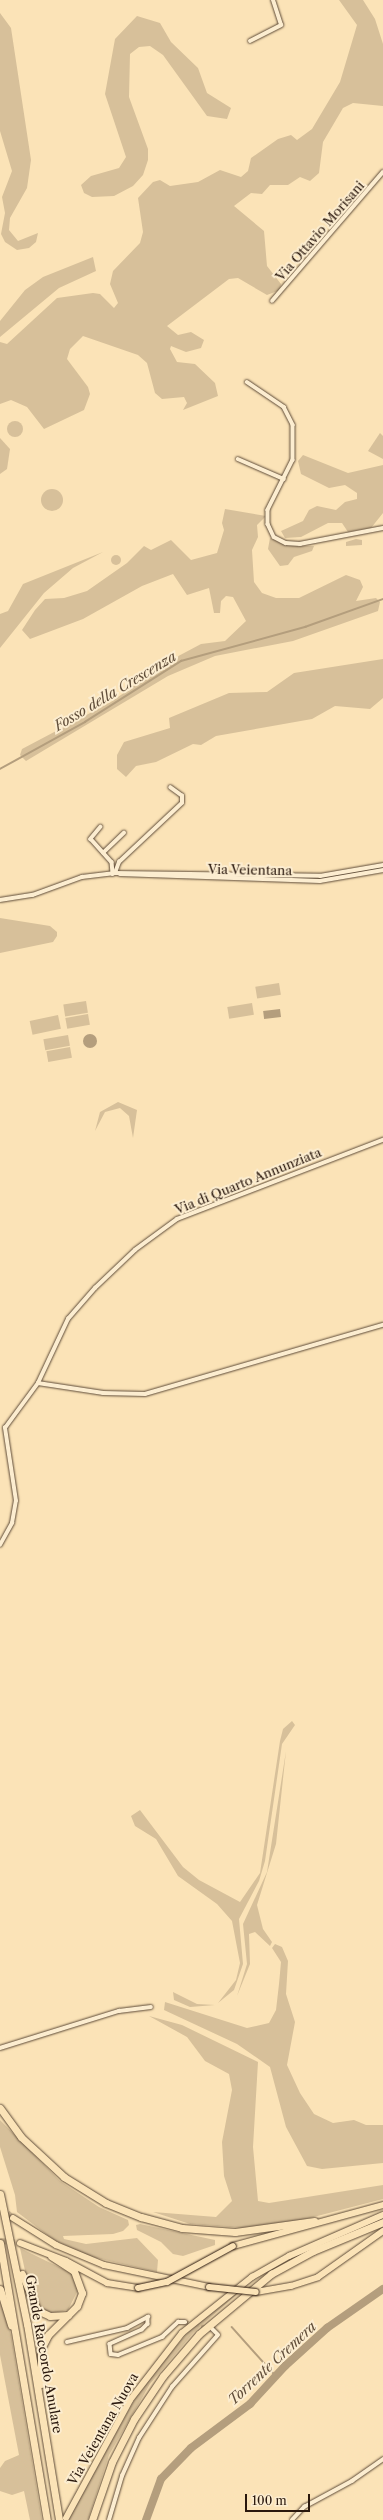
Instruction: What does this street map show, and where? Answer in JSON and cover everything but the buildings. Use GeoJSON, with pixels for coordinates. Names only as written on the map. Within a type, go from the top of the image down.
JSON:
{"type":"FeatureCollection","features":[{"type":"Feature","properties":{"kind":"highway"},"geometry":{"type":"LineString","coordinates":[[0,2108],[21,2137],[64,2177],[106,2203],[141,2217],[182,2228],[222,2232],[262,2230],[314,2221]]}},
{"type":"Feature","properties":{"kind":"highway","name":"Grande Raccordo Anulare"},"geometry":{"type":"LineString","coordinates":[[0,2194],[11,2238],[61,2519]]}},
{"type":"Feature","properties":{"kind":"highway"},"geometry":{"type":"LineString","coordinates":[[20,2243],[107,2283],[138,2288],[166,2282],[233,2246],[314,2221],[383,2204]]}},
{"type":"Feature","properties":{"kind":"highway","name":"Via Veientana Nuova"},"geometry":{"type":"LineString","coordinates":[[61,2519],[130,2400],[182,2333],[252,2277],[289,2256],[383,2215]]}},
{"type":"Feature","properties":{"kind":"highway"},"geometry":{"type":"LineString","coordinates":[[13,2218],[56,2245],[104,2265],[209,2287],[240,2291],[273,2290],[326,2272],[383,2231]]}},
{"type":"Feature","properties":{"kind":"highway"},"geometry":{"type":"LineString","coordinates":[[92,2520],[112,2462],[134,2419],[163,2376],[198,2334],[271,2274],[313,2251],[383,2222]]}},
{"type":"Feature","properties":{"kind":"highway"},"geometry":{"type":"LineString","coordinates":[[11,2238],[31,2301],[50,2316],[68,2314]]}},
{"type":"Feature","properties":{"kind":"highway","name":"Grande Raccordo Anulare"},"geometry":{"type":"LineString","coordinates":[[0,2242],[26,2381],[47,2520]]}},
{"type":"Feature","properties":{"kind":"highway"},"geometry":{"type":"LineString","coordinates":[[44,2422],[41,2349],[48,2335],[78,2304],[82,2286],[74,2271],[51,2256]]}},
{"type":"Feature","properties":{"kind":"highway"},"geometry":{"type":"LineString","coordinates":[[0,2289],[26,2381]]}},
{"type":"Feature","properties":{"kind":"street"},"geometry":{"type":"LineString","coordinates":[[250,41],[281,25],[273,0]]}},
{"type":"Feature","properties":{"kind":"street","name":"Via Ottavio Morisani"},"geometry":{"type":"LineString","coordinates":[[272,301],[383,172]]}},
{"type":"Feature","properties":{"kind":"street"},"geometry":{"type":"LineString","coordinates":[[247,382],[273,397],[291,416],[293,460],[268,514],[269,528],[278,540],[304,544],[383,528]]}},
{"type":"Feature","properties":{"kind":"street"},"geometry":{"type":"LineString","coordinates":[[238,459],[284,479]]}},
{"type":"Feature","properties":{"kind":"street"},"geometry":{"type":"LineString","coordinates":[[114,873],[119,862],[183,800],[171,788]]}},
{"type":"Feature","properties":{"kind":"street"},"geometry":{"type":"LineString","coordinates":[[101,827],[91,837],[112,862],[114,873]]}},
{"type":"Feature","properties":{"kind":"street"},"geometry":{"type":"LineString","coordinates":[[103,853],[124,833]]}},
{"type":"Feature","properties":{"kind":"street","name":"Via Veientana"},"geometry":{"type":"LineString","coordinates":[[0,900],[29,896],[82,877],[114,873],[320,876],[383,865]]}},
{"type":"Feature","properties":{"kind":"street"},"geometry":{"type":"LineString","coordinates":[[371,868],[372,873]]}},
{"type":"Feature","properties":{"kind":"street","name":"Via Veientana"},"geometry":{"type":"LineString","coordinates":[[114,873],[156,878],[320,881],[383,870]]}},
{"type":"Feature","properties":{"kind":"street","name":"Via di Quarto Annunziata"},"geometry":{"type":"LineString","coordinates":[[0,1545],[12,1523],[16,1501],[4,1432],[38,1383],[70,1316],[124,1259],[167,1225],[205,1207],[383,1140]]}},
{"type":"Feature","properties":{"kind":"street"},"geometry":{"type":"LineString","coordinates":[[38,1383],[145,1394],[383,1325]]}},
{"type":"Feature","properties":{"kind":"street"},"geometry":{"type":"LineString","coordinates":[[0,2048],[119,2012],[151,2007]]}},
{"type":"Feature","properties":{"kind":"street"},"geometry":{"type":"LineString","coordinates":[[67,2342],[127,2328],[148,2317],[148,2324],[142,2330],[110,2344],[111,2354],[118,2355],[162,2337],[178,2322],[185,2322]]}},
{"type":"Feature","properties":{"kind":"street"},"geometry":{"type":"LineString","coordinates":[[109,2520],[122,2476],[146,2427],[172,2387],[218,2334],[212,2329]]}},
{"type":"Feature","properties":{"kind":"street"},"geometry":{"type":"LineString","coordinates":[[292,2520],[304,2507],[352,2481],[383,2459]]}},
{"type":"Feature","properties":{"kind":"shaded area"},"geometry":{"type":"Polygon","coordinates":[[[339,0],[363,0],[375,19],[383,44],[383,106],[353,103],[343,108],[323,142],[319,173],[310,181],[300,177],[288,185],[270,185],[262,194],[251,193],[234,206],[264,231],[267,266],[281,284],[280,290],[267,295],[238,278],[229,279],[167,326],[178,335],[191,332],[204,340],[201,348],[186,352],[171,346],[170,349],[177,362],[195,364],[215,383],[218,396],[183,410],[187,403],[184,397],[162,399],[155,393],[147,363],[138,355],[83,336],[70,349],[67,359],[88,387],[90,394],[84,410],[44,429],[27,407],[11,400],[0,404],[0,342],[7,344],[57,298],[93,293],[100,294],[114,308],[118,303],[110,284],[113,271],[140,243],[143,232],[138,198],[153,182],[160,180],[170,186],[198,182],[220,170],[241,177],[248,171],[251,158],[278,139],[291,135],[297,140],[312,129],[340,82],[357,25],[339,0]]]}},
{"type":"Feature","properties":{"kind":"shaded area"},"geometry":{"type":"Polygon","coordinates":[[[0,13],[11,28],[31,160],[27,188],[10,218],[9,230],[18,241],[38,233],[36,242],[29,248],[17,250],[5,242],[1,234],[5,213],[2,197],[12,171],[0,131],[0,13]]]}},
{"type":"Feature","properties":{"kind":"shaded area"},"geometry":{"type":"Polygon","coordinates":[[[137,16],[160,23],[171,42],[198,68],[207,93],[231,108],[227,119],[207,116],[163,55],[150,46],[139,47],[130,54],[129,97],[148,149],[148,160],[143,175],[133,186],[114,196],[92,197],[84,193],[81,185],[91,176],[119,168],[126,157],[105,94],[115,39],[137,16]]]}},
{"type":"Feature","properties":{"kind":"shaded area"},"geometry":{"type":"Polygon","coordinates":[[[93,257],[96,271],[59,288],[0,337],[0,321],[25,290],[43,277],[93,257]]]}},
{"type":"Feature","properties":{"kind":"shaded area"},"geometry":{"type":"Polygon","coordinates":[[[12,421],[18,421],[23,426],[21,435],[18,437],[12,437],[7,432],[7,426],[12,421]]]}},
{"type":"Feature","properties":{"kind":"shaded area"},"geometry":{"type":"Polygon","coordinates":[[[380,433],[383,436],[383,459],[368,451],[380,433]]]}},
{"type":"Feature","properties":{"kind":"shaded area"},"geometry":{"type":"Polygon","coordinates":[[[0,438],[10,449],[7,469],[0,474],[0,438]]]}},
{"type":"Feature","properties":{"kind":"shaded area"},"geometry":{"type":"Polygon","coordinates":[[[303,455],[348,473],[383,465],[383,513],[371,528],[348,532],[342,523],[328,523],[301,537],[285,538],[281,531],[303,521],[309,510],[317,506],[336,510],[345,502],[357,499],[357,493],[345,485],[329,488],[301,474],[298,461],[303,455]]]}},
{"type":"Feature","properties":{"kind":"shaded area"},"geometry":{"type":"Polygon","coordinates":[[[52,489],[56,490],[62,496],[62,504],[56,510],[52,511],[48,510],[42,504],[41,500],[42,496],[48,490],[52,489]]]}},
{"type":"Feature","properties":{"kind":"shaded area"},"geometry":{"type":"Polygon","coordinates":[[[225,509],[266,516],[257,525],[258,537],[252,550],[254,582],[262,593],[276,598],[299,598],[346,575],[360,580],[363,587],[356,601],[376,598],[380,602],[378,611],[293,641],[215,656],[168,676],[26,761],[20,755],[22,749],[111,702],[169,661],[201,644],[225,641],[246,621],[233,597],[226,596],[221,601],[220,613],[214,613],[209,588],[187,595],[173,574],[142,586],[83,619],[30,639],[22,630],[35,610],[45,599],[64,598],[87,591],[127,563],[144,546],[151,550],[171,540],[191,560],[217,553],[224,530],[222,523],[225,509]]]}},
{"type":"Feature","properties":{"kind":"shaded area"},"geometry":{"type":"Polygon","coordinates":[[[270,538],[289,546],[314,546],[312,551],[294,557],[288,565],[280,566],[268,549],[270,538]]]}},
{"type":"Feature","properties":{"kind":"shaded area"},"geometry":{"type":"Polygon","coordinates":[[[356,539],[362,540],[362,545],[346,546],[346,542],[356,539]]]}},
{"type":"Feature","properties":{"kind":"shaded area"},"geometry":{"type":"Polygon","coordinates":[[[103,552],[73,568],[44,593],[0,648],[0,614],[8,611],[23,584],[103,552]]]}},
{"type":"Feature","properties":{"kind":"shaded area"},"geometry":{"type":"Polygon","coordinates":[[[116,555],[121,560],[116,565],[111,560],[116,555]]]}},
{"type":"Feature","properties":{"kind":"shaded area"},"geometry":{"type":"Polygon","coordinates":[[[383,659],[383,698],[370,709],[335,706],[312,719],[216,736],[201,745],[193,744],[156,762],[136,766],[126,777],[117,769],[117,755],[124,742],[170,728],[169,718],[229,693],[267,692],[294,673],[383,659]]]}},
{"type":"Feature","properties":{"kind":"shaded area"},"geometry":{"type":"Polygon","coordinates":[[[0,918],[50,926],[57,932],[57,936],[53,942],[0,953],[0,918]]]}},
{"type":"Feature","properties":{"kind":"shaded area"},"geometry":{"type":"Polygon","coordinates":[[[279,983],[281,995],[257,999],[255,987],[279,983]]]}},
{"type":"Feature","properties":{"kind":"shaded area"},"geometry":{"type":"Polygon","coordinates":[[[86,1001],[88,1013],[65,1016],[63,1005],[86,1001]]]}},
{"type":"Feature","properties":{"kind":"shaded area"},"geometry":{"type":"Polygon","coordinates":[[[252,1003],[254,1015],[229,1019],[227,1007],[252,1003]]]}},
{"type":"Feature","properties":{"kind":"shaded area"},"geometry":{"type":"Polygon","coordinates":[[[280,1009],[281,1017],[264,1019],[263,1011],[280,1009]]]}},
{"type":"Feature","properties":{"kind":"shaded area"},"geometry":{"type":"Polygon","coordinates":[[[88,1014],[90,1025],[67,1029],[65,1018],[88,1014]]]}},
{"type":"Feature","properties":{"kind":"shaded area"},"geometry":{"type":"Polygon","coordinates":[[[58,1015],[61,1029],[33,1035],[30,1021],[58,1015]]]}},
{"type":"Feature","properties":{"kind":"shaded area"},"geometry":{"type":"Polygon","coordinates":[[[90,1034],[95,1036],[97,1041],[95,1046],[90,1048],[85,1046],[83,1041],[85,1036],[90,1034]]]}},
{"type":"Feature","properties":{"kind":"shaded area"},"geometry":{"type":"Polygon","coordinates":[[[68,1035],[70,1046],[45,1050],[43,1039],[68,1035]]]}},
{"type":"Feature","properties":{"kind":"shaded area"},"geometry":{"type":"Polygon","coordinates":[[[70,1047],[72,1058],[48,1062],[46,1051],[70,1047]]]}},
{"type":"Feature","properties":{"kind":"shaded area"},"geometry":{"type":"Polygon","coordinates":[[[118,1102],[137,1110],[133,1138],[129,1116],[120,1108],[105,1112],[95,1131],[100,1112],[118,1102]]]}},
{"type":"Feature","properties":{"kind":"shaded area"},"geometry":{"type":"Polygon","coordinates":[[[292,1721],[295,1725],[282,1744],[265,1861],[259,1881],[239,1919],[243,1964],[234,1990],[218,2003],[236,1980],[240,1963],[232,1921],[217,1904],[178,1876],[156,1839],[135,1826],[131,1816],[140,1810],[183,1867],[199,1880],[240,1902],[260,1873],[280,1741],[283,1729],[292,1721]]]}},
{"type":"Feature","properties":{"kind":"shaded area"},"geometry":{"type":"Polygon","coordinates":[[[286,1751],[276,1844],[257,1905],[263,1929],[272,1942],[270,1946],[255,1932],[249,1934],[250,1964],[237,1996],[247,1964],[243,1924],[267,1872],[286,1751]]]}},
{"type":"Feature","properties":{"kind":"shaded area"},"geometry":{"type":"Polygon","coordinates":[[[275,1944],[282,1947],[288,1961],[286,1994],[295,2022],[287,2065],[300,2093],[314,2114],[333,2123],[354,2120],[366,2125],[383,2125],[383,2163],[322,2169],[307,2166],[286,2127],[270,2067],[237,2044],[164,2010],[165,2002],[247,2028],[269,2023],[276,2010],[281,1962],[272,1948],[275,1944]]]}},
{"type":"Feature","properties":{"kind":"shaded area"},"geometry":{"type":"Polygon","coordinates":[[[173,1992],[197,2004],[215,2005],[190,2007],[174,2000],[173,1992]]]}},
{"type":"Feature","properties":{"kind":"shaded area"},"geometry":{"type":"Polygon","coordinates":[[[149,2016],[182,2025],[258,2062],[253,2147],[258,2201],[269,2203],[383,2185],[383,2199],[298,2221],[244,2228],[190,2224],[153,2212],[216,2217],[232,2201],[224,2176],[222,2142],[232,2090],[229,2074],[205,2061],[187,2037],[149,2016]]]}},
{"type":"Feature","properties":{"kind":"shaded area"},"geometry":{"type":"Polygon","coordinates":[[[0,2120],[60,2181],[99,2207],[128,2220],[129,2225],[123,2231],[113,2234],[63,2236],[64,2239],[86,2244],[137,2238],[158,2260],[157,2272],[88,2256],[54,2240],[17,2212],[15,2195],[0,2147],[0,2120]]]}},
{"type":"Feature","properties":{"kind":"shaded area"},"geometry":{"type":"Polygon","coordinates":[[[140,2224],[215,2240],[215,2245],[183,2256],[173,2254],[161,2242],[137,2230],[136,2225],[140,2224]]]}},
{"type":"Feature","properties":{"kind":"shaded area"},"geometry":{"type":"Polygon","coordinates":[[[20,2248],[71,2273],[78,2290],[68,2310],[52,2313],[40,2309],[30,2293],[20,2248]]]}},
{"type":"Feature","properties":{"kind":"shaded area"},"geometry":{"type":"Polygon","coordinates":[[[231,2294],[236,2295],[194,2332],[150,2384],[109,2455],[88,2520],[68,2520],[141,2388],[189,2331],[231,2294]]]}},
{"type":"Feature","properties":{"kind":"shaded area"},"geometry":{"type":"Polygon","coordinates":[[[0,2296],[11,2335],[42,2520],[30,2520],[24,2491],[12,2495],[0,2491],[0,2468],[5,2461],[19,2455],[0,2355],[0,2296]]]}},
{"type":"Feature","properties":{"kind":"waterway","name":"Fosso della Crescenza"},"geometry":{"type":"LineString","coordinates":[[0,769],[85,722],[181,661],[305,627],[383,599]]}},
{"type":"Feature","properties":{"kind":"waterway","name":"Torrente Cremera"},"geometry":{"type":"LineString","coordinates":[[146,2520],[161,2479],[191,2448],[250,2404],[285,2366],[327,2328],[383,2289]]}},
{"type":"Feature","properties":{"kind":"waterway"},"geometry":{"type":"LineString","coordinates":[[232,2327],[276,2376]]}},
{"type":"Feature","properties":{"kind":"tunnel"},"geometry":{"type":"LineString","coordinates":[[1,2207],[13,2218]]}},
{"type":"Feature","properties":{"kind":"tunnel"},"geometry":{"type":"LineString","coordinates":[[0,2241],[20,2243]]}},
{"type":"Feature","properties":{"kind":"tunnel"},"geometry":{"type":"LineString","coordinates":[[185,2322],[207,2328]]}}]}
